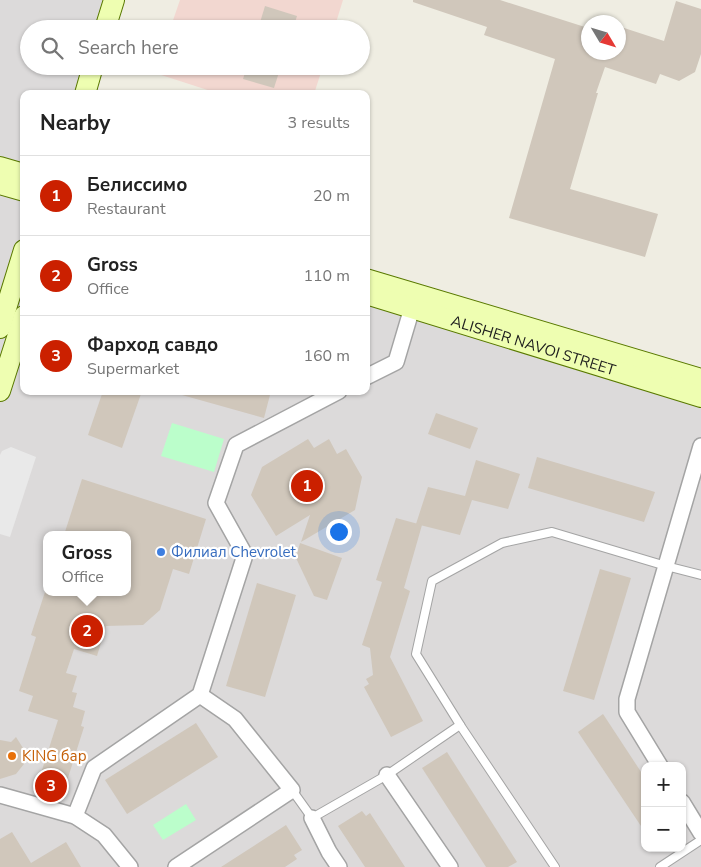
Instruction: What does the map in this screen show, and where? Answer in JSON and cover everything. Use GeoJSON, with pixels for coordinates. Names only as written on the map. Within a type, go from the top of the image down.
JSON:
{"type":"FeatureCollection","features":[{"type":"Feature","properties":{"kind":"main road"},"geometry":{"type":"LineString","coordinates":[[108,20],[114,0]]}},
{"type":"Feature","properties":{"kind":"main road"},"geometry":{"type":"LineString","coordinates":[[86,90],[90,75]]}},
{"type":"Feature","properties":{"kind":"main road"},"geometry":{"type":"LineString","coordinates":[[0,167],[20,173]]}},
{"type":"Feature","properties":{"kind":"main road"},"geometry":{"type":"LineString","coordinates":[[0,184],[20,190]]}},
{"type":"Feature","properties":{"kind":"main road"},"geometry":{"type":"LineString","coordinates":[[0,328],[20,263]]}},
{"type":"Feature","properties":{"kind":"main road","name":"ALISHER NAVOI STREET"},"geometry":{"type":"LineString","coordinates":[[370,280],[701,379]]}},
{"type":"Feature","properties":{"kind":"main road","name":"ALISHER NAVOI STREET"},"geometry":{"type":"LineString","coordinates":[[370,295],[701,397]]}},
{"type":"Feature","properties":{"kind":"main road"},"geometry":{"type":"LineString","coordinates":[[0,392],[20,329]]}},
{"type":"Feature","properties":{"kind":"street"},"geometry":{"type":"LineString","coordinates":[[370,375],[396,362],[412,308]]}},
{"type":"Feature","properties":{"kind":"street"},"geometry":{"type":"LineString","coordinates":[[76,816],[94,768],[200,695],[246,555],[216,503],[236,445],[331,395]]}},
{"type":"Feature","properties":{"kind":"street"},"geometry":{"type":"LineString","coordinates":[[658,762],[627,712],[627,699],[701,446]]}},
{"type":"Feature","properties":{"kind":"street"},"geometry":{"type":"LineString","coordinates":[[176,867],[292,790],[235,719],[200,695]]}},
{"type":"Feature","properties":{"kind":"street"},"geometry":{"type":"LineString","coordinates":[[387,775],[450,867]]}},
{"type":"Feature","properties":{"kind":"street"},"geometry":{"type":"LineString","coordinates":[[0,795],[76,816],[104,835],[130,867]]}},
{"type":"Feature","properties":{"kind":"street"},"geometry":{"type":"LineString","coordinates":[[685,807],[701,833]]}},
{"type":"Feature","properties":{"kind":"street"},"geometry":{"type":"LineString","coordinates":[[312,818],[339,867]]}},
{"type":"Feature","properties":{"kind":"lane"},"geometry":{"type":"LineString","coordinates":[[555,867],[460,725],[416,654],[432,581],[502,542],[552,532],[701,575]]}},
{"type":"Feature","properties":{"kind":"lane"},"geometry":{"type":"LineString","coordinates":[[292,790],[312,818],[387,775],[460,725]]}},
{"type":"Feature","properties":{"kind":"lane"},"geometry":{"type":"LineString","coordinates":[[660,867],[701,840]]}},
{"type":"Feature","properties":{"kind":"shaded area"},"geometry":{"type":"Polygon","coordinates":[[[0,0],[105,0],[99,20],[20,20],[20,75],[83,75],[79,90],[20,90],[20,395],[370,395],[370,294],[701,396],[701,867],[0,867],[0,0]]]}},
{"type":"Feature","properties":{"kind":"shaded area"},"geometry":{"type":"Polygon","coordinates":[[[180,0],[343,0],[337,20],[173,20],[180,0]]]}},
{"type":"Feature","properties":{"kind":"shaded area"},"geometry":{"type":"Polygon","coordinates":[[[161,75],[320,75],[315,90],[208,90],[161,75]]]}},
{"type":"Feature","properties":{"kind":"shaded area"},"geometry":{"type":"Polygon","coordinates":[[[11,447],[36,457],[10,537],[0,534],[0,455],[2,451],[11,447]]]}},
{"type":"Feature","properties":{"kind":"green space"},"geometry":{"type":"Polygon","coordinates":[[[172,423],[224,439],[214,472],[161,456],[172,423]]]}},
{"type":"Feature","properties":{"kind":"green space"},"geometry":{"type":"Polygon","coordinates":[[[186,804],[196,820],[163,840],[153,825],[186,804]]]}},
{"type":"Feature","properties":{"kind":"building"},"geometry":{"type":"Polygon","coordinates":[[[413,0],[500,0],[581,26],[581,60],[626,60],[626,29],[664,41],[676,1],[701,9],[701,54],[695,72],[679,81],[660,74],[656,84],[605,67],[570,189],[658,214],[645,257],[509,218],[555,59],[484,35],[487,27],[413,2],[413,0]]]}},
{"type":"Feature","properties":{"kind":"building"},"geometry":{"type":"Polygon","coordinates":[[[265,6],[297,16],[296,20],[261,20],[265,6]]]}},
{"type":"Feature","properties":{"kind":"building"},"geometry":{"type":"Polygon","coordinates":[[[244,75],[278,75],[274,88],[243,79],[244,75]]]}},
{"type":"Feature","properties":{"kind":"building"},"geometry":{"type":"Polygon","coordinates":[[[102,395],[141,395],[122,448],[88,435],[102,395]]]}},
{"type":"Feature","properties":{"kind":"building"},"geometry":{"type":"Polygon","coordinates":[[[182,395],[270,395],[264,418],[182,395]]]}},
{"type":"Feature","properties":{"kind":"building"},"geometry":{"type":"Polygon","coordinates":[[[436,413],[478,428],[470,449],[428,434],[436,413]]]}},
{"type":"Feature","properties":{"kind":"building"},"geometry":{"type":"Polygon","coordinates":[[[308,439],[314,448],[329,439],[337,454],[346,449],[362,477],[355,510],[301,542],[310,515],[276,536],[251,495],[262,467],[308,439]]]}},
{"type":"Feature","properties":{"kind":"building"},"geometry":{"type":"Polygon","coordinates":[[[537,457],[655,492],[644,522],[528,488],[537,457]]]}},
{"type":"Feature","properties":{"kind":"building"},"geometry":{"type":"Polygon","coordinates":[[[476,460],[520,474],[508,509],[472,500],[460,535],[416,524],[428,487],[465,496],[476,460]]]}},
{"type":"Feature","properties":{"kind":"building","name":"Филиал Chevrolet"},"geometry":{"type":"Polygon","coordinates":[[[82,479],[206,519],[189,574],[173,569],[160,610],[143,625],[106,626],[97,656],[74,649],[66,673],[77,676],[72,692],[77,693],[73,707],[85,711],[81,726],[84,727],[61,800],[35,792],[58,720],[28,711],[33,696],[19,691],[36,637],[31,635],[44,596],[131,596],[131,531],[65,531],[82,479]]]}},
{"type":"Feature","properties":{"kind":"building"},"geometry":{"type":"Polygon","coordinates":[[[396,518],[422,525],[404,588],[410,591],[390,657],[423,721],[391,737],[364,687],[369,684],[366,679],[373,675],[370,648],[362,645],[382,582],[376,580],[396,518]]]}},
{"type":"Feature","properties":{"kind":"building"},"geometry":{"type":"Polygon","coordinates":[[[300,543],[342,558],[327,600],[314,596],[296,558],[300,543]]]}},
{"type":"Feature","properties":{"kind":"building"},"geometry":{"type":"Polygon","coordinates":[[[600,569],[631,578],[594,700],[563,691],[600,569]]]}},
{"type":"Feature","properties":{"kind":"building"},"geometry":{"type":"Polygon","coordinates":[[[257,583],[296,595],[265,697],[226,686],[257,583]]]}},
{"type":"Feature","properties":{"kind":"building"},"geometry":{"type":"Polygon","coordinates":[[[603,714],[641,772],[641,826],[578,732],[603,714]]]}},
{"type":"Feature","properties":{"kind":"building"},"geometry":{"type":"Polygon","coordinates":[[[196,723],[218,757],[127,814],[105,780],[196,723]]]}},
{"type":"Feature","properties":{"kind":"building","name":"KING бар"},"geometry":{"type":"Polygon","coordinates":[[[16,737],[23,748],[24,764],[16,774],[0,779],[0,740],[11,742],[16,737]]]}},
{"type":"Feature","properties":{"kind":"building"},"geometry":{"type":"Polygon","coordinates":[[[447,752],[517,862],[508,867],[486,867],[422,768],[447,752]]]}},
{"type":"Feature","properties":{"kind":"building"},"geometry":{"type":"Polygon","coordinates":[[[362,811],[366,816],[370,813],[405,867],[365,867],[338,826],[362,811]]]}},
{"type":"Feature","properties":{"kind":"building"},"geometry":{"type":"Polygon","coordinates":[[[286,825],[302,850],[294,855],[297,859],[285,867],[221,867],[286,825]]]}},
{"type":"Feature","properties":{"kind":"building"},"geometry":{"type":"Polygon","coordinates":[[[12,832],[31,863],[66,842],[81,867],[0,867],[0,839],[12,832]]]}},
{"type":"Feature","properties":{"kind":"place","name":"Белиссимо"},"geometry":{"type":"Point","coordinates":[307,486]}},
{"type":"Feature","properties":{"kind":"place","name":"Филиал Chevrolet"},"geometry":{"type":"Point","coordinates":[161,552]}},
{"type":"Feature","properties":{"kind":"place","name":"Gross"},"geometry":{"type":"Point","coordinates":[87,631]}},
{"type":"Feature","properties":{"kind":"place","name":"KING бар"},"geometry":{"type":"Point","coordinates":[12,756]}},
{"type":"Feature","properties":{"kind":"place","name":"Фарход савдо"},"geometry":{"type":"Point","coordinates":[51,786]}}]}
